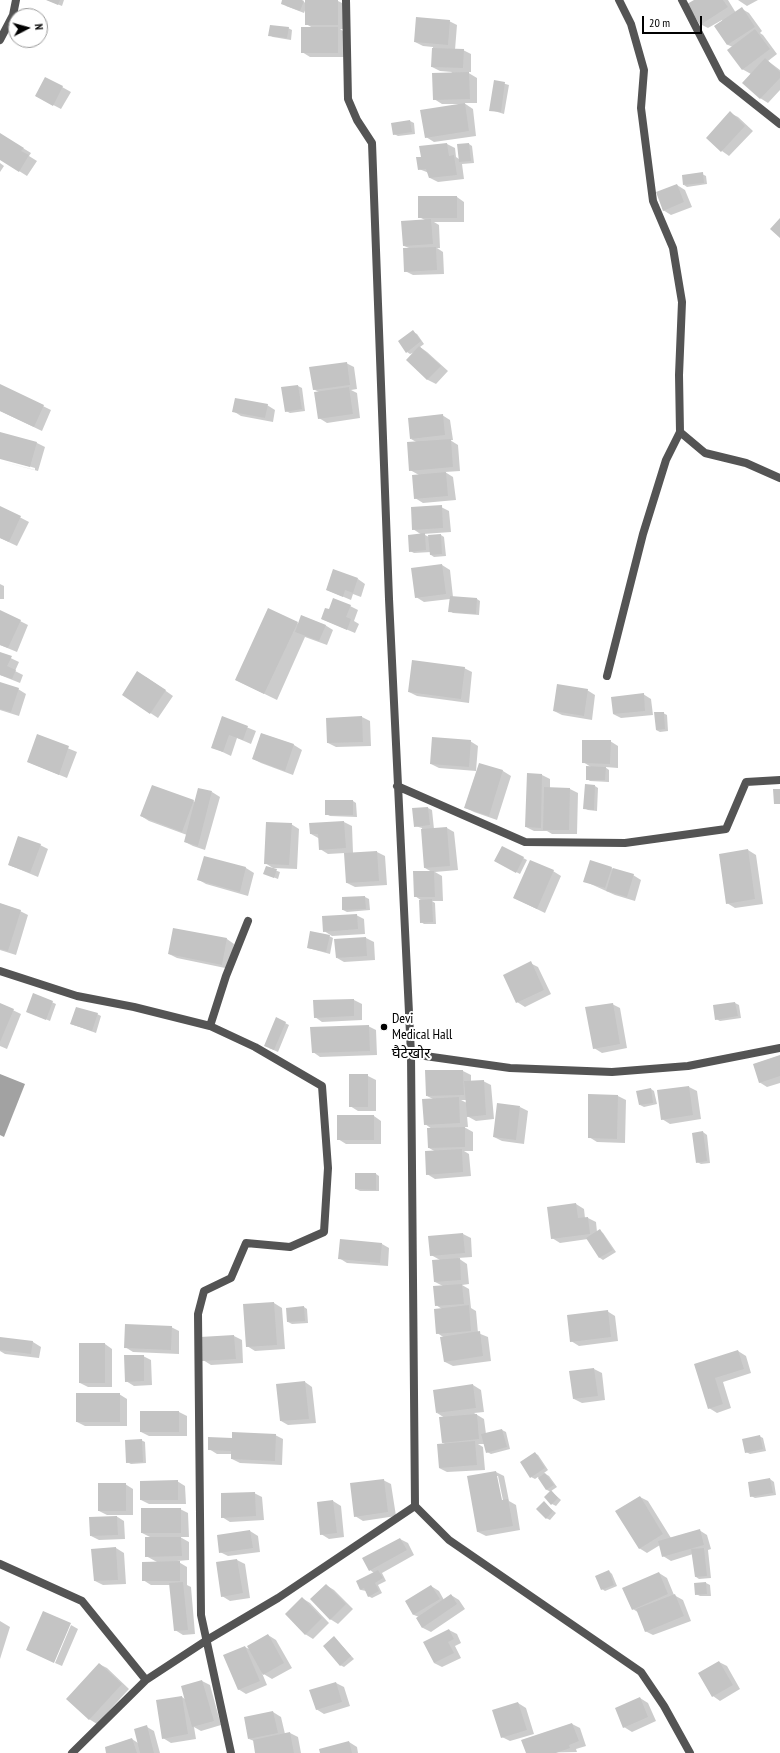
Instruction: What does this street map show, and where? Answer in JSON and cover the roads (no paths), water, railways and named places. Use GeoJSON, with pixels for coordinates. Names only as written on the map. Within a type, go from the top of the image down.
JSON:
{"type":"FeatureCollection","features":[{"type":"Feature","properties":{"kind":"street"},"geometry":{"type":"LineString","coordinates":[[0,40],[13,15],[16,0]]}},
{"type":"Feature","properties":{"kind":"street"},"geometry":{"type":"LineString","coordinates":[[346,0],[348,99],[357,120],[372,144],[397,786],[411,1054],[415,1506],[449,1540],[641,1672],[664,1706],[690,1753]]}},
{"type":"Feature","properties":{"kind":"street"},"geometry":{"type":"LineString","coordinates":[[607,676],[643,534],[666,460],[680,432],[679,375],[682,302],[672,248],[652,201],[642,108],[644,70],[631,24],[620,0]]}},
{"type":"Feature","properties":{"kind":"street"},"geometry":{"type":"LineString","coordinates":[[682,0],[722,78],[780,124]]}},
{"type":"Feature","properties":{"kind":"street"},"geometry":{"type":"LineString","coordinates":[[680,432],[705,453],[746,464],[780,478]]}},
{"type":"Feature","properties":{"kind":"street"},"geometry":{"type":"LineString","coordinates":[[397,786],[525,842],[625,844],[726,829],[746,782],[780,780]]}},
{"type":"Feature","properties":{"kind":"street"},"geometry":{"type":"LineString","coordinates":[[210,1026],[226,976],[248,921]]}},
{"type":"Feature","properties":{"kind":"street"},"geometry":{"type":"LineString","coordinates":[[0,972],[77,996],[134,1007],[210,1026],[255,1047],[322,1086],[328,1168],[324,1232],[290,1247],[246,1243],[231,1278],[204,1291],[198,1314],[201,1615],[231,1753]]}},
{"type":"Feature","properties":{"kind":"street"},"geometry":{"type":"LineString","coordinates":[[411,1054],[510,1068],[612,1072],[688,1066],[780,1048]]}},
{"type":"Feature","properties":{"kind":"street"},"geometry":{"type":"LineString","coordinates":[[72,1753],[146,1680],[207,1640],[278,1598],[415,1506]]}},
{"type":"Feature","properties":{"kind":"street"},"geometry":{"type":"LineString","coordinates":[[0,1564],[82,1601],[146,1680]]}},
{"type":"Feature","properties":{"kind":"place","name":"Devi Medical Hall"},"geometry":{"type":"Point","coordinates":[384,1027]}},
{"type":"Feature","properties":{"kind":"district","name":"घैटेखोर"},"geometry":{"type":"Point","coordinates":[411,1054]}}]}
